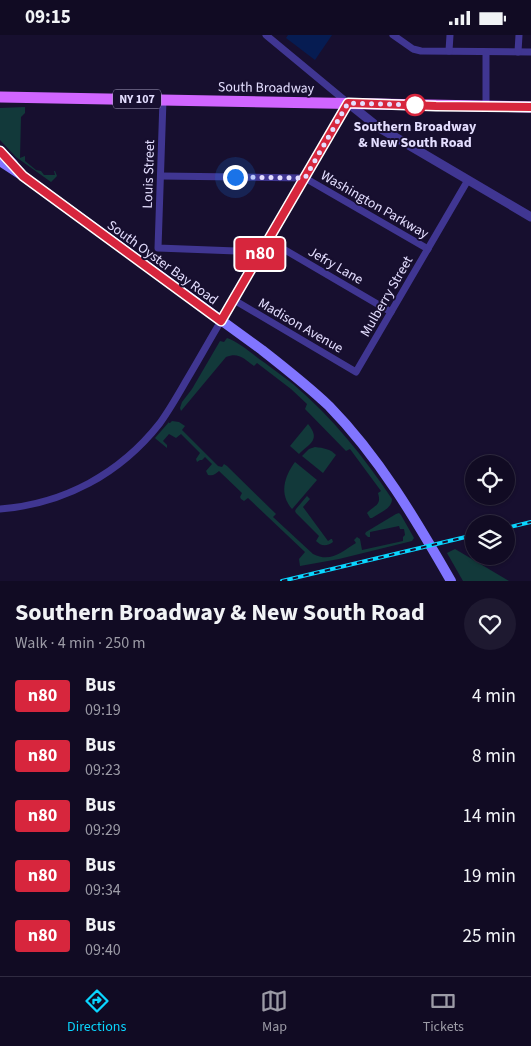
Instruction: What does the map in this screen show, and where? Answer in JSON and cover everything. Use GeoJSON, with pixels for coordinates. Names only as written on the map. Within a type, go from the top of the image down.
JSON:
{"type":"FeatureCollection","features":[{"type":"Feature","properties":{"kind":"main road","name":"South Broadway"},"geometry":{"type":"LineString","coordinates":[[0,97],[531,107]]}},
{"type":"Feature","properties":{"kind":"main road","name":"South Oyster Bay Road"},"geometry":{"type":"LineString","coordinates":[[0,151],[23,176]]}},
{"type":"Feature","properties":{"kind":"main road","name":"South Oyster Bay Road"},"geometry":{"type":"LineString","coordinates":[[0,161],[291,372],[329,407],[374,460],[412,513],[450,581]]}},
{"type":"Feature","properties":{"kind":"street"},"geometry":{"type":"LineString","coordinates":[[266,35],[378,127],[531,217]]}},
{"type":"Feature","properties":{"kind":"street"},"geometry":{"type":"LineString","coordinates":[[393,35],[413,49],[421,51],[531,53]]}},
{"type":"Feature","properties":{"kind":"street"},"geometry":{"type":"LineString","coordinates":[[449,51],[450,35]]}},
{"type":"Feature","properties":{"kind":"street"},"geometry":{"type":"LineString","coordinates":[[518,52],[519,35]]}},
{"type":"Feature","properties":{"kind":"street"},"geometry":{"type":"LineString","coordinates":[[486,53],[486,106]]}},
{"type":"Feature","properties":{"kind":"street","name":"Louis Street"},"geometry":{"type":"LineString","coordinates":[[163,100],[158,248],[262,252]]}},
{"type":"Feature","properties":{"kind":"street"},"geometry":{"type":"LineString","coordinates":[[0,509],[21,507],[61,496],[94,480],[120,463],[140,445],[161,421],[234,300],[348,103]]}},
{"type":"Feature","properties":{"kind":"street","name":"Washington Parkway"},"geometry":{"type":"LineString","coordinates":[[160,175],[305,178],[428,249]]}},
{"type":"Feature","properties":{"kind":"street","name":"Mulberry Street"},"geometry":{"type":"LineString","coordinates":[[356,372],[468,180]]}},
{"type":"Feature","properties":{"kind":"street","name":"Jefry Lane"},"geometry":{"type":"LineString","coordinates":[[268,240],[391,312]]}},
{"type":"Feature","properties":{"kind":"street","name":"Madison Avenue"},"geometry":{"type":"LineString","coordinates":[[234,300],[356,372]]}},
{"type":"Feature","properties":{"kind":"green space"},"geometry":{"type":"Polygon","coordinates":[[[25,107],[25,113],[21,117],[20,158],[25,156],[25,161],[44,175],[55,175],[55,171],[57,176],[51,182],[16,157],[0,140],[0,108],[25,107]]]}},
{"type":"Feature","properties":{"kind":"green space"},"geometry":{"type":"Polygon","coordinates":[[[227,338],[242,346],[293,384],[321,410],[359,453],[392,499],[388,508],[370,518],[367,513],[377,505],[379,500],[378,493],[381,491],[350,449],[346,451],[305,409],[307,404],[257,363],[254,366],[238,356],[226,357],[181,411],[182,402],[192,389],[220,341],[224,342],[227,338]]]}},
{"type":"Feature","properties":{"kind":"green space"},"geometry":{"type":"Polygon","coordinates":[[[172,421],[179,422],[185,426],[182,430],[218,466],[222,467],[224,464],[227,466],[276,514],[273,517],[313,554],[331,557],[356,543],[354,540],[357,537],[360,539],[362,550],[403,541],[404,529],[400,529],[399,526],[370,532],[370,537],[365,534],[399,513],[414,538],[412,541],[339,559],[300,566],[299,559],[305,552],[248,498],[244,501],[241,499],[242,493],[219,471],[213,475],[208,475],[206,471],[212,464],[205,457],[197,462],[196,459],[200,453],[181,434],[176,438],[169,434],[163,441],[167,448],[155,438],[172,421]]]}},
{"type":"Feature","properties":{"kind":"green space"},"geometry":{"type":"Polygon","coordinates":[[[308,424],[312,429],[314,438],[299,454],[290,446],[308,424]]]}},
{"type":"Feature","properties":{"kind":"green space"},"geometry":{"type":"Polygon","coordinates":[[[315,447],[327,449],[336,455],[323,473],[302,456],[309,449],[315,447]]]}},
{"type":"Feature","properties":{"kind":"green space"},"geometry":{"type":"Polygon","coordinates":[[[295,462],[317,480],[292,509],[285,497],[284,486],[295,462]]]}},
{"type":"Feature","properties":{"kind":"green space"},"geometry":{"type":"Polygon","coordinates":[[[307,496],[310,499],[303,507],[328,541],[332,539],[333,542],[328,545],[320,544],[316,541],[319,536],[295,511],[307,496]]]}},
{"type":"Feature","properties":{"kind":"green space"},"geometry":{"type":"Polygon","coordinates":[[[455,549],[465,555],[465,565],[482,565],[509,581],[463,581],[447,553],[455,549]]]}},
{"type":"Feature","properties":{"kind":"water"},"geometry":{"type":"Polygon","coordinates":[[[288,35],[332,35],[315,60],[286,38],[288,35]]]}},
{"type":"Feature","properties":{"kind":"railway"},"geometry":{"type":"LineString","coordinates":[[515,526],[531,522]]}},
{"type":"Feature","properties":{"kind":"railway"},"geometry":{"type":"LineString","coordinates":[[282,581],[465,537]]}},
{"type":"Feature","properties":{"kind":"bus line","name":"n80"},"geometry":{"type":"LineString","coordinates":[[0,151],[23,176],[221,321],[348,103],[531,107]]}},
{"type":"Feature","properties":{"kind":"place","name":"Southern Broadway & New South Road"},"geometry":{"type":"Point","coordinates":[415,105]}},
{"type":"Feature","properties":{"kind":"route"},"geometry":{"type":"LineString","coordinates":[[235,177],[305,178],[348,103],[415,105]]}}]}
